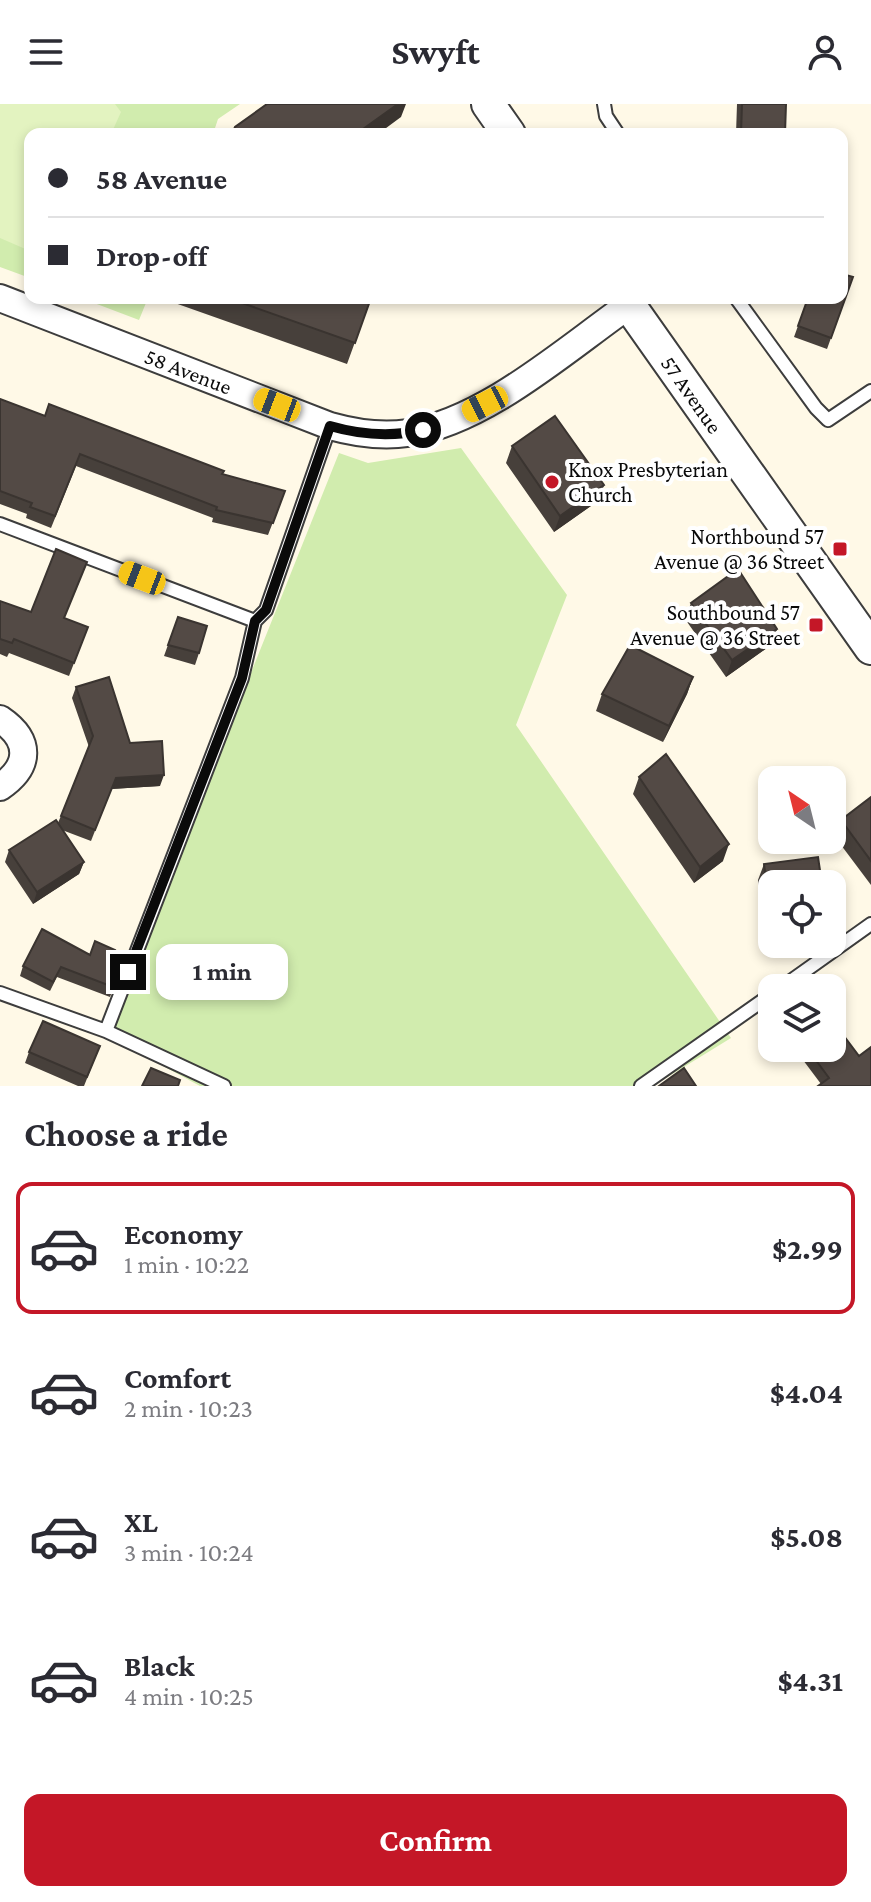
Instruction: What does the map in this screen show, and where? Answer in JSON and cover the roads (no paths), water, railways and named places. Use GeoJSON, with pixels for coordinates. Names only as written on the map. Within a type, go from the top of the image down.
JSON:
{"type":"FeatureCollection","features":[{"type":"Feature","properties":{"kind":"street"},"geometry":{"type":"LineString","coordinates":[[488,104],[505,128]]}},
{"type":"Feature","properties":{"kind":"street","name":"58 Avenue"},"geometry":{"type":"LineString","coordinates":[[0,298],[330,426],[374,434],[407,434],[439,426],[500,397],[624,304]]}},
{"type":"Feature","properties":{"kind":"street","name":"57 Avenue"},"geometry":{"type":"LineString","coordinates":[[628,304],[871,648]]}},
{"type":"Feature","properties":{"kind":"street"},"geometry":{"type":"LineString","coordinates":[[0,719],[19,738],[23,751],[22,765],[17,774],[0,787]]}},
{"type":"Feature","properties":{"kind":"lane"},"geometry":{"type":"LineString","coordinates":[[604,104],[606,116],[614,128]]}},
{"type":"Feature","properties":{"kind":"lane"},"geometry":{"type":"LineString","coordinates":[[740,304],[828,420],[871,391]]}},
{"type":"Feature","properties":{"kind":"lane"},"geometry":{"type":"LineString","coordinates":[[106,1031],[242,678],[255,621],[266,610],[330,426]]}},
{"type":"Feature","properties":{"kind":"lane"},"geometry":{"type":"LineString","coordinates":[[0,524],[255,621]]}},
{"type":"Feature","properties":{"kind":"lane"},"geometry":{"type":"LineString","coordinates":[[801,974],[871,924]]}},
{"type":"Feature","properties":{"kind":"lane"},"geometry":{"type":"LineString","coordinates":[[0,993],[106,1031],[224,1086]]}},
{"type":"Feature","properties":{"kind":"lane"},"geometry":{"type":"LineString","coordinates":[[641,1086],[758,1004]]}},
{"type":"Feature","properties":{"kind":"place","name":"Knox Presbyterian Church"},"geometry":{"type":"Point","coordinates":[552,482]}},
{"type":"Feature","properties":{"kind":"place","name":"Northbound 57 Avenue @ 36 Street"},"geometry":{"type":"Point","coordinates":[840,549]}},
{"type":"Feature","properties":{"kind":"place","name":"Southbound 57 Avenue @ 36 Street"},"geometry":{"type":"Point","coordinates":[816,625]}}]}
